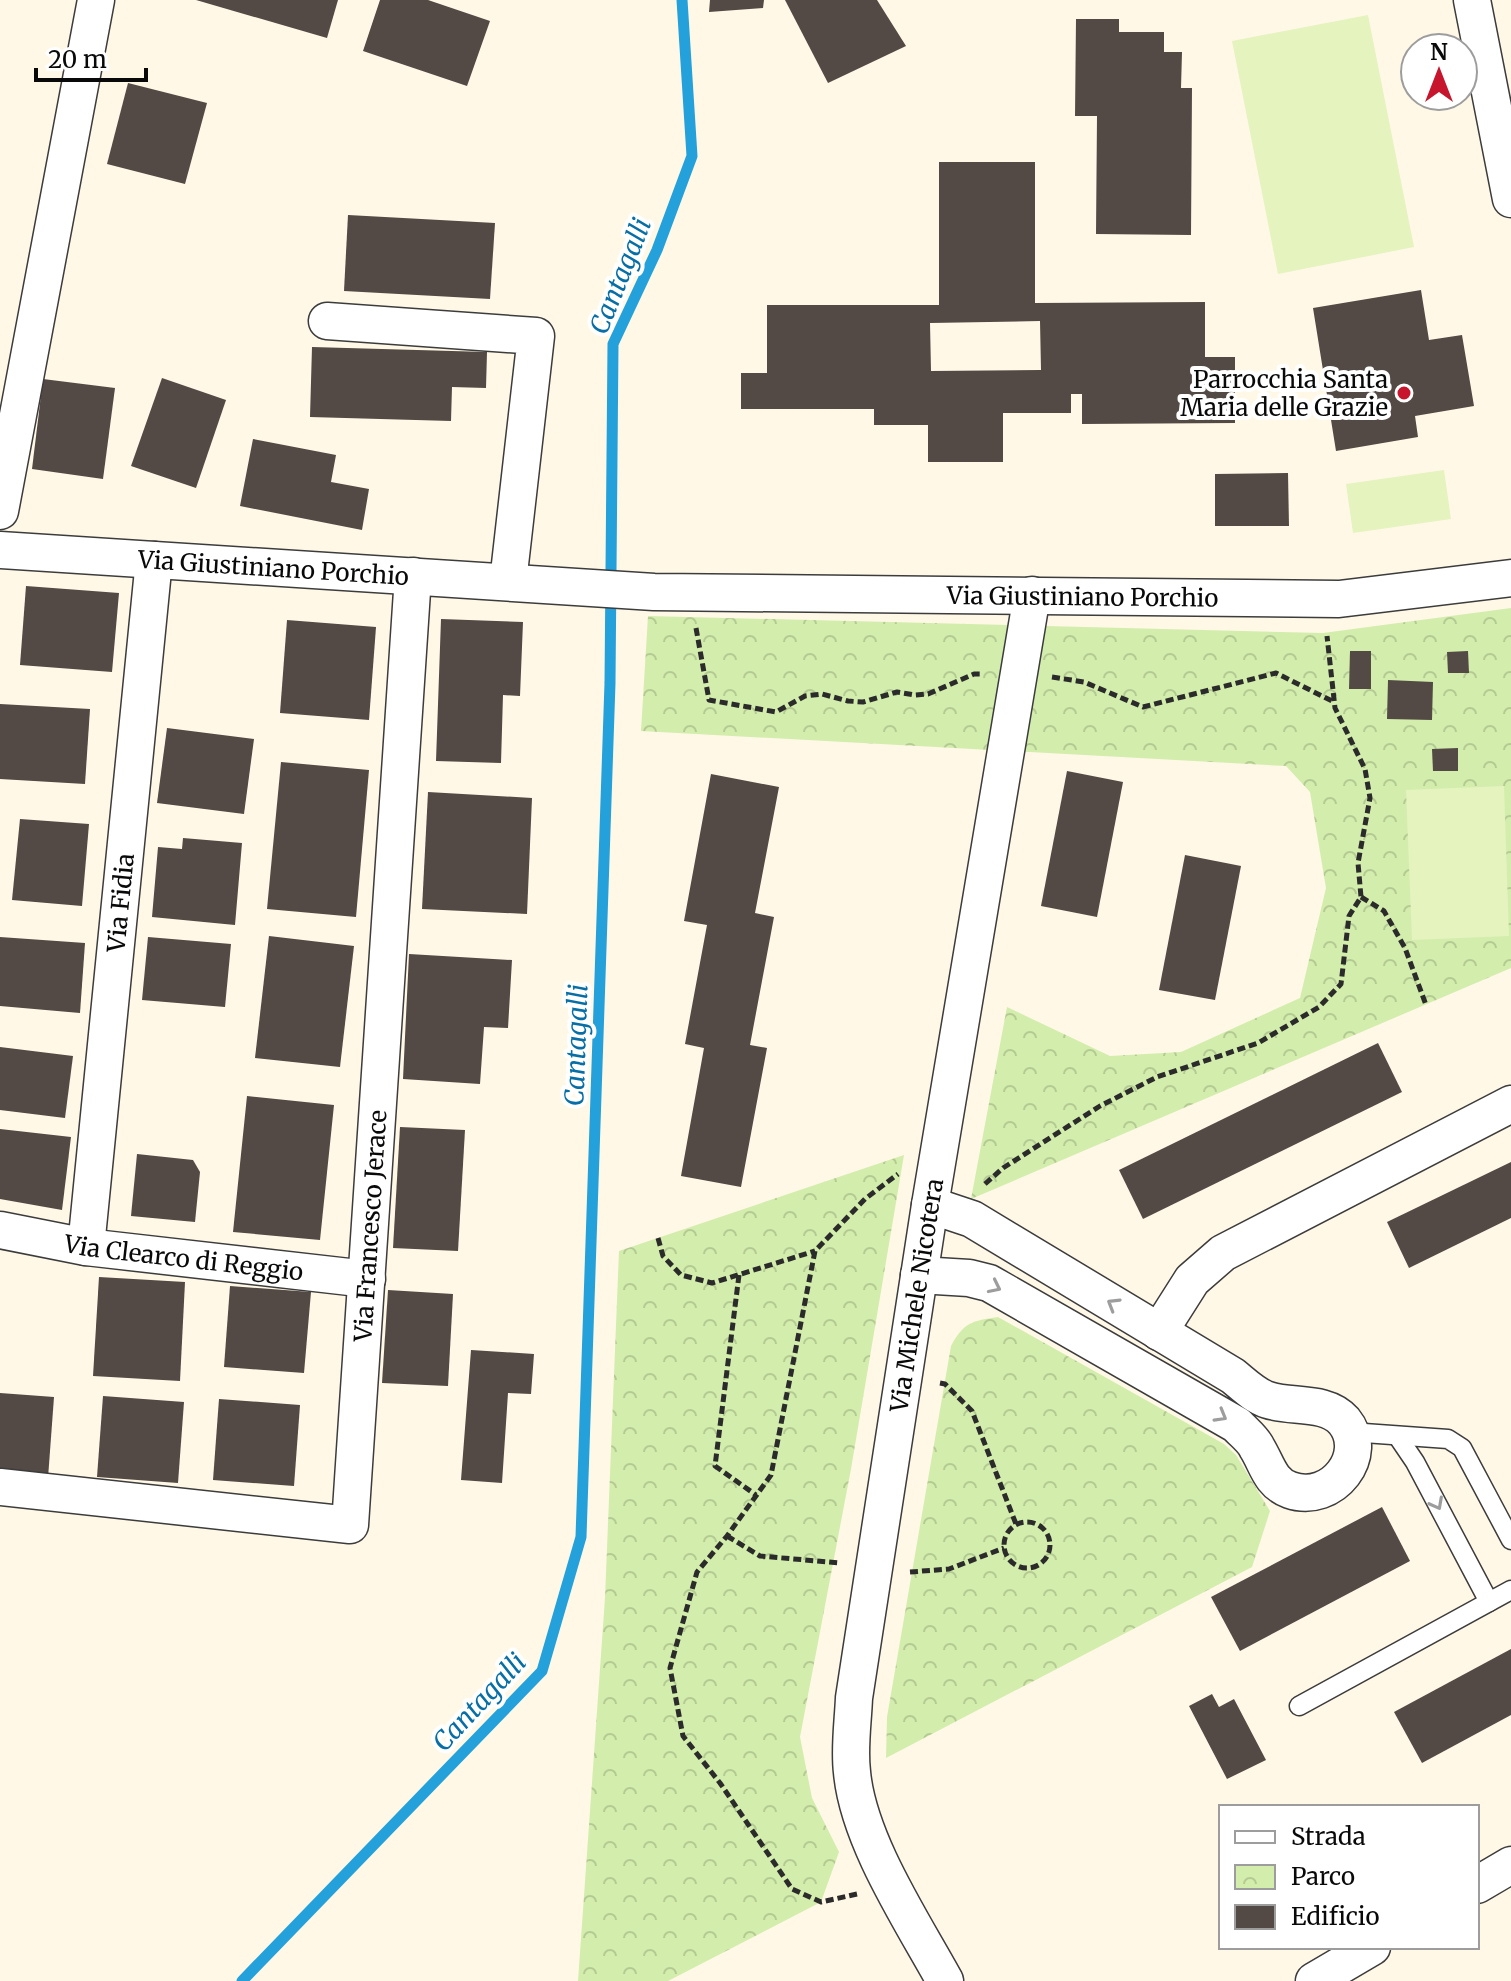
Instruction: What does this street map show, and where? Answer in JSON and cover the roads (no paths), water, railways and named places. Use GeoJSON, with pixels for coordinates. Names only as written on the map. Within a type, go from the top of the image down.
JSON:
{"type":"FeatureCollection","features":[{"type":"Feature","properties":{"kind":"street"},"geometry":{"type":"LineString","coordinates":[[0,511],[96,0]]}},
{"type":"Feature","properties":{"kind":"street"},"geometry":{"type":"LineString","coordinates":[[1472,0],[1511,199]]}},
{"type":"Feature","properties":{"kind":"street"},"geometry":{"type":"LineString","coordinates":[[327,321],[536,336],[508,582]]}},
{"type":"Feature","properties":{"kind":"street","name":"Via Giustiniano Porchio"},"geometry":{"type":"LineString","coordinates":[[0,550],[654,592],[1323,599],[1511,578]]}},
{"type":"Feature","properties":{"kind":"street","name":"Via Fidia"},"geometry":{"type":"LineString","coordinates":[[86,1247],[154,560]]}},
{"type":"Feature","properties":{"kind":"street","name":"Via Francesco Jerace"},"geometry":{"type":"LineString","coordinates":[[0,1487],[350,1525],[413,576]]}},
{"type":"Feature","properties":{"kind":"street","name":"Via Michele Nicotera"},"geometry":{"type":"LineString","coordinates":[[945,1981],[865,1828],[852,1772],[854,1698],[919,1275],[942,1208],[938,1159],[1032,595]]}},
{"type":"Feature","properties":{"kind":"street"},"geometry":{"type":"LineString","coordinates":[[1159,1332],[1192,1280],[1223,1253],[1511,1104]]}},
{"type":"Feature","properties":{"kind":"street"},"geometry":{"type":"LineString","coordinates":[[919,1275],[969,1278],[989,1283],[1237,1425],[1257,1447],[1269,1474],[1290,1490],[1307,1493],[1325,1490],[1341,1479],[1349,1462],[1350,1432],[1343,1420],[1332,1412],[1265,1400],[1233,1376],[1159,1332],[942,1208]]}},
{"type":"Feature","properties":{"kind":"street","name":"Via Clearco di Reggio"},"geometry":{"type":"LineString","coordinates":[[0,1230],[86,1247],[367,1279]]}},
{"type":"Feature","properties":{"kind":"street"},"geometry":{"type":"LineString","coordinates":[[1479,1884],[1511,1865]]}},
{"type":"Feature","properties":{"kind":"street"},"geometry":{"type":"LineString","coordinates":[[1314,1981],[1369,1949]]}},
{"type":"Feature","properties":{"kind":"lane"},"geometry":{"type":"LineString","coordinates":[[1350,1432],[1448,1439],[1462,1448],[1511,1540]]}},
{"type":"Feature","properties":{"kind":"lane"},"geometry":{"type":"LineString","coordinates":[[1398,1437],[1415,1462],[1489,1602]]}},
{"type":"Feature","properties":{"kind":"lane"},"geometry":{"type":"LineString","coordinates":[[1299,1706],[1511,1590]]}},
{"type":"Feature","properties":{"kind":"waterway","name":"Cantagalli"},"geometry":{"type":"LineString","coordinates":[[242,1981],[542,1671],[581,1537],[610,683],[613,344],[657,250],[692,156],[682,0]]}},
{"type":"Feature","properties":{"kind":"place","name":"Parrocchia Santa Maria delle Grazie"},"geometry":{"type":"Point","coordinates":[1404,393]}}]}
